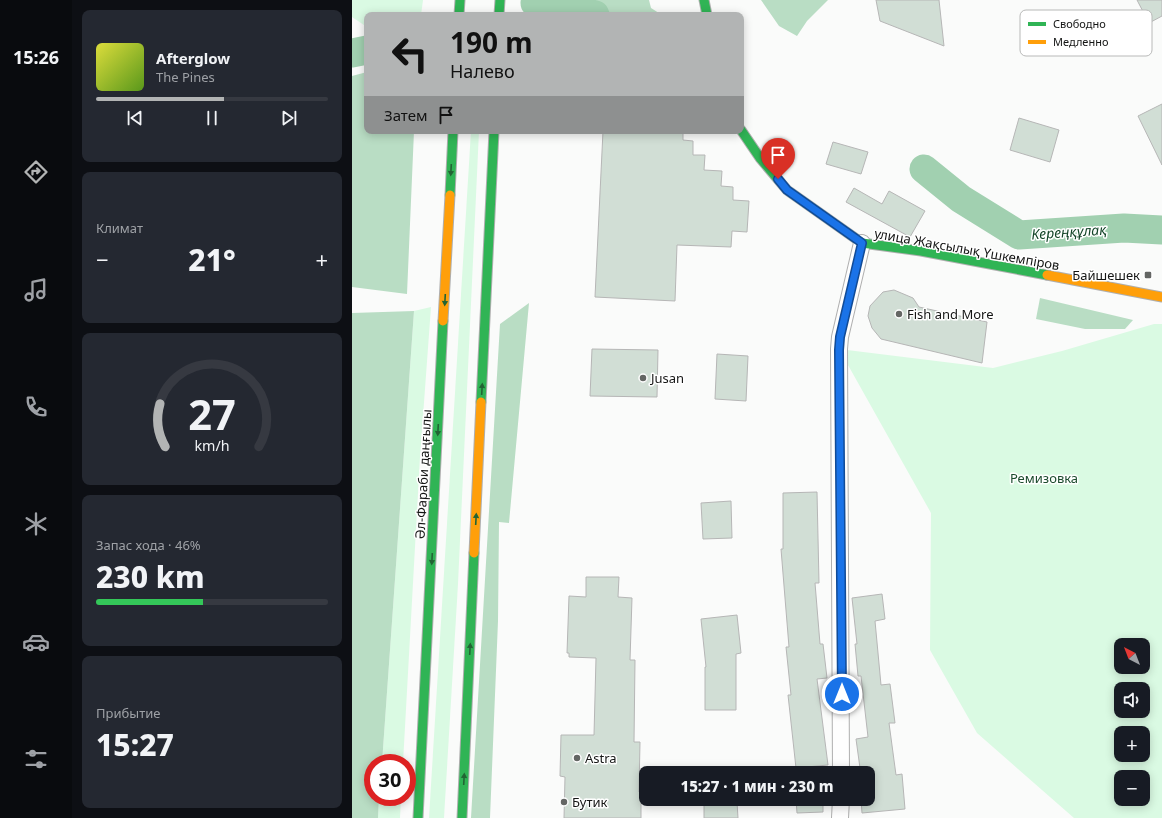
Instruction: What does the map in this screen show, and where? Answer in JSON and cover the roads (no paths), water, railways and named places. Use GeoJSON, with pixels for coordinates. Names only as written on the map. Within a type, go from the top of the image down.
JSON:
{"type":"FeatureCollection","features":[{"type":"Feature","properties":{"kind":"main road"},"geometry":{"type":"LineString","coordinates":[[459,12],[460,0]]}},
{"type":"Feature","properties":{"kind":"main road"},"geometry":{"type":"LineString","coordinates":[[499,12],[500,0]]}},
{"type":"Feature","properties":{"kind":"main road"},"geometry":{"type":"LineString","coordinates":[[704,0],[706,12]]}},
{"type":"Feature","properties":{"kind":"main road","name":"Әл-Фараби даңғылы"},"geometry":{"type":"LineString","coordinates":[[418,818],[453,134]]}},
{"type":"Feature","properties":{"kind":"main road"},"geometry":{"type":"LineString","coordinates":[[462,818],[494,134]]}},
{"type":"Feature","properties":{"kind":"main road","name":"улица Жақсылық Үшкемпіров"},"geometry":{"type":"LineString","coordinates":[[744,134],[760,158],[787,190],[862,243],[921,251],[1162,298]]}},
{"type":"Feature","properties":{"kind":"street"},"geometry":{"type":"LineString","coordinates":[[841,766],[839,350],[840,337],[862,243]]}},
{"type":"Feature","properties":{"kind":"street"},"geometry":{"type":"LineString","coordinates":[[840,818],[841,806]]}},
{"type":"Feature","properties":{"kind":"waterway","name":"Кереңқұлақ"},"geometry":{"type":"LineString","coordinates":[[535,3],[555,3],[585,12]]}},
{"type":"Feature","properties":{"kind":"waterway","name":"Кереңқұлақ"},"geometry":{"type":"LineString","coordinates":[[352,53],[364,51]]}},
{"type":"Feature","properties":{"kind":"waterway","name":"Кереңқұлақ"},"geometry":{"type":"LineString","coordinates":[[924,169],[961,199],[1019,235],[1124,228],[1162,230]]}},
{"type":"Feature","properties":{"kind":"place","name":"Байшешек"},"geometry":{"type":"Point","coordinates":[1148,275]}},
{"type":"Feature","properties":{"kind":"place","name":"Fish and More"},"geometry":{"type":"Point","coordinates":[899,314]}},
{"type":"Feature","properties":{"kind":"place","name":"Jusan"},"geometry":{"type":"Point","coordinates":[643,378]}},
{"type":"Feature","properties":{"kind":"place","name":"Astra"},"geometry":{"type":"Point","coordinates":[577,758]}},
{"type":"Feature","properties":{"kind":"place","name":"Бутик"},"geometry":{"type":"Point","coordinates":[564,802]}},
{"type":"Feature","properties":{"kind":"park label","name":"Ремизовка"},"geometry":{"type":"Point","coordinates":[1044,478]}}]}
